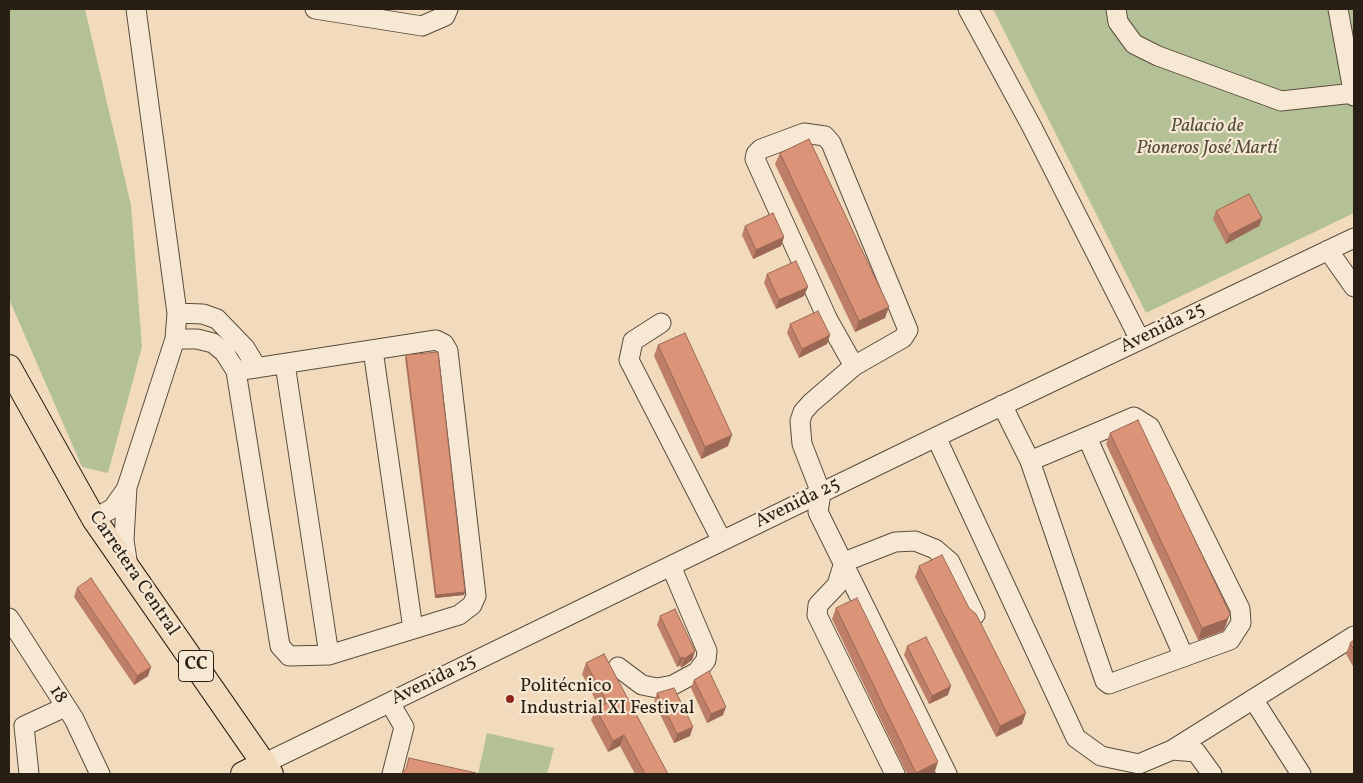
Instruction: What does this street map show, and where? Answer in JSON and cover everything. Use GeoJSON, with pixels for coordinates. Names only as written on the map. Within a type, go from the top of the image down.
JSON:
{"type":"FeatureCollection","features":[{"type":"Feature","properties":{"kind":"main road","name":"Carretera Central"},"geometry":{"type":"LineString","coordinates":[[9,366],[94,519],[268,769]]}},
{"type":"Feature","properties":{"kind":"main road","name":"Avenida 25"},"geometry":{"type":"LineString","coordinates":[[243,774],[268,769]]}},
{"type":"Feature","properties":{"kind":"street"},"geometry":{"type":"LineString","coordinates":[[128,568],[124,540],[127,487],[176,339],[177,313],[136,9]]}},
{"type":"Feature","properties":{"kind":"street"},"geometry":{"type":"LineString","coordinates":[[315,9],[422,26],[445,16],[448,9]]}},
{"type":"Feature","properties":{"kind":"street"},"geometry":{"type":"LineString","coordinates":[[968,9],[1032,128],[1140,340]]}},
{"type":"Feature","properties":{"kind":"street"},"geometry":{"type":"LineString","coordinates":[[1116,9],[1118,22],[1134,44],[1158,56],[1281,101],[1354,94],[1338,9]]}},
{"type":"Feature","properties":{"kind":"street"},"geometry":{"type":"LineString","coordinates":[[854,366],[828,320],[755,159],[756,154],[761,149],[804,132],[825,136],[831,143],[908,330],[903,338],[854,366],[811,403],[803,412],[800,421],[802,444],[821,493],[818,512],[947,774]]}},
{"type":"Feature","properties":{"kind":"street","name":"Avenida 25"},"geometry":{"type":"LineString","coordinates":[[268,769],[390,703],[1002,405],[1354,238]]}},
{"type":"Feature","properties":{"kind":"street"},"geometry":{"type":"LineString","coordinates":[[1328,250],[1354,287]]}},
{"type":"Feature","properties":{"kind":"street"},"geometry":{"type":"LineString","coordinates":[[177,313],[203,314],[217,319],[245,348],[257,368]]}},
{"type":"Feature","properties":{"kind":"street"},"geometry":{"type":"LineString","coordinates":[[661,323],[633,341],[629,360],[722,541]]}},
{"type":"Feature","properties":{"kind":"street"},"geometry":{"type":"LineString","coordinates":[[176,339],[197,339],[213,343],[224,352],[236,371],[280,646],[289,656],[328,655],[459,615],[472,605],[476,596],[448,351],[444,344],[436,340],[236,371]]}},
{"type":"Feature","properties":{"kind":"street"},"geometry":{"type":"LineString","coordinates":[[373,350],[413,630]]}},
{"type":"Feature","properties":{"kind":"street"},"geometry":{"type":"LineString","coordinates":[[286,364],[328,655]]}},
{"type":"Feature","properties":{"kind":"street"},"geometry":{"type":"LineString","coordinates":[[1002,405],[1030,461],[1105,681],[1109,684],[1230,640],[1241,623],[1240,609],[1150,427],[1134,417],[1030,461]]}},
{"type":"Feature","properties":{"kind":"street"},"geometry":{"type":"LineString","coordinates":[[936,437],[1076,738],[1101,756],[1139,764],[1172,750],[1354,636]]}},
{"type":"Feature","properties":{"kind":"street"},"geometry":{"type":"LineString","coordinates":[[1087,437],[1184,657]]}},
{"type":"Feature","properties":{"kind":"street"},"geometry":{"type":"LineString","coordinates":[[94,519],[113,508],[127,487]]}},
{"type":"Feature","properties":{"kind":"street"},"geometry":{"type":"LineString","coordinates":[[844,562],[895,542],[915,541],[935,549],[950,562],[975,615]]}},
{"type":"Feature","properties":{"kind":"street"},"geometry":{"type":"LineString","coordinates":[[844,562],[837,585],[818,606],[817,615],[895,774]]}},
{"type":"Feature","properties":{"kind":"street"},"geometry":{"type":"LineString","coordinates":[[618,667],[642,686],[657,688],[673,685],[696,672],[706,660],[707,651],[671,566]]}},
{"type":"Feature","properties":{"kind":"street","name":"18"},"geometry":{"type":"LineString","coordinates":[[9,618],[14,640],[65,707],[100,774]]}},
{"type":"Feature","properties":{"kind":"street"},"geometry":{"type":"LineString","coordinates":[[1253,699],[1301,774]]}},
{"type":"Feature","properties":{"kind":"street"},"geometry":{"type":"LineString","coordinates":[[390,703],[404,727],[392,774]]}},
{"type":"Feature","properties":{"kind":"street"},"geometry":{"type":"LineString","coordinates":[[30,774],[24,726],[65,707]]}},
{"type":"Feature","properties":{"kind":"street"},"geometry":{"type":"LineString","coordinates":[[1172,750],[1196,752],[1212,774]]}},
{"type":"Feature","properties":{"kind":"green space"},"geometry":{"type":"Polygon","coordinates":[[[9,9],[85,9],[131,205],[142,347],[108,473],[82,467],[9,299],[9,9]]]}},
{"type":"Feature","properties":{"kind":"green space","name":"Palacio de Pioneros José Martí"},"geometry":{"type":"Polygon","coordinates":[[[993,9],[1354,9],[1354,213],[1146,313],[993,9]]]}},
{"type":"Feature","properties":{"kind":"green space"},"geometry":{"type":"Polygon","coordinates":[[[487,733],[554,748],[547,774],[478,774],[487,733]]]}},
{"type":"Feature","properties":{"kind":"building"},"geometry":{"type":"Polygon","coordinates":[[[809,139],[889,307],[859,321],[780,153],[809,139]]]}},
{"type":"Feature","properties":{"kind":"building"},"geometry":{"type":"Polygon","coordinates":[[[1249,194],[1262,218],[1229,235],[1216,211],[1249,194]]]}},
{"type":"Feature","properties":{"kind":"building"},"geometry":{"type":"Polygon","coordinates":[[[773,213],[784,237],[756,250],[745,226],[773,213]]]}},
{"type":"Feature","properties":{"kind":"building"},"geometry":{"type":"Polygon","coordinates":[[[796,261],[808,287],[779,300],[767,274],[796,261]]]}},
{"type":"Feature","properties":{"kind":"building"},"geometry":{"type":"Polygon","coordinates":[[[818,311],[830,335],[802,349],[790,324],[818,311]]]}},
{"type":"Feature","properties":{"kind":"building"},"geometry":{"type":"Polygon","coordinates":[[[685,333],[732,435],[705,447],[658,345],[685,333]]]}},
{"type":"Feature","properties":{"kind":"building"},"geometry":{"type":"Polygon","coordinates":[[[438,352],[465,592],[436,595],[406,355],[438,352]]]}},
{"type":"Feature","properties":{"kind":"building"},"geometry":{"type":"Polygon","coordinates":[[[1138,420],[1230,614],[1227,619],[1202,628],[1110,433],[1138,420]]]}},
{"type":"Feature","properties":{"kind":"building"},"geometry":{"type":"Polygon","coordinates":[[[942,555],[969,608],[976,614],[1026,713],[1000,726],[919,566],[942,555]]]}},
{"type":"Feature","properties":{"kind":"building"},"geometry":{"type":"Polygon","coordinates":[[[91,578],[151,667],[137,676],[77,588],[91,578]]]}},
{"type":"Feature","properties":{"kind":"building"},"geometry":{"type":"Polygon","coordinates":[[[857,598],[938,762],[916,773],[836,608],[857,598]]]}},
{"type":"Feature","properties":{"kind":"building"},"geometry":{"type":"Polygon","coordinates":[[[675,609],[695,651],[684,659],[683,657],[680,658],[660,616],[675,609]]]}},
{"type":"Feature","properties":{"kind":"building"},"geometry":{"type":"Polygon","coordinates":[[[926,637],[951,686],[932,696],[907,646],[926,637]]]}},
{"type":"Feature","properties":{"kind":"building"},"geometry":{"type":"Polygon","coordinates":[[[1354,640],[1354,650],[1350,643],[1354,640]]]}},
{"type":"Feature","properties":{"kind":"building"},"geometry":{"type":"Polygon","coordinates":[[[604,654],[668,774],[645,774],[624,735],[613,741],[596,709],[607,703],[586,663],[604,654]]]}},
{"type":"Feature","properties":{"kind":"building"},"geometry":{"type":"Polygon","coordinates":[[[709,671],[726,707],[711,714],[694,680],[709,671]]]}},
{"type":"Feature","properties":{"kind":"building"},"geometry":{"type":"Polygon","coordinates":[[[674,688],[693,727],[677,734],[657,693],[674,688]]]}},
{"type":"Feature","properties":{"kind":"building"},"geometry":{"type":"Polygon","coordinates":[[[409,758],[476,774],[401,774],[406,769],[409,758]]]}},
{"type":"Feature","properties":{"kind":"place","name":"Politécnico Industrial XI Festival"},"geometry":{"type":"Point","coordinates":[510,699]}}]}
